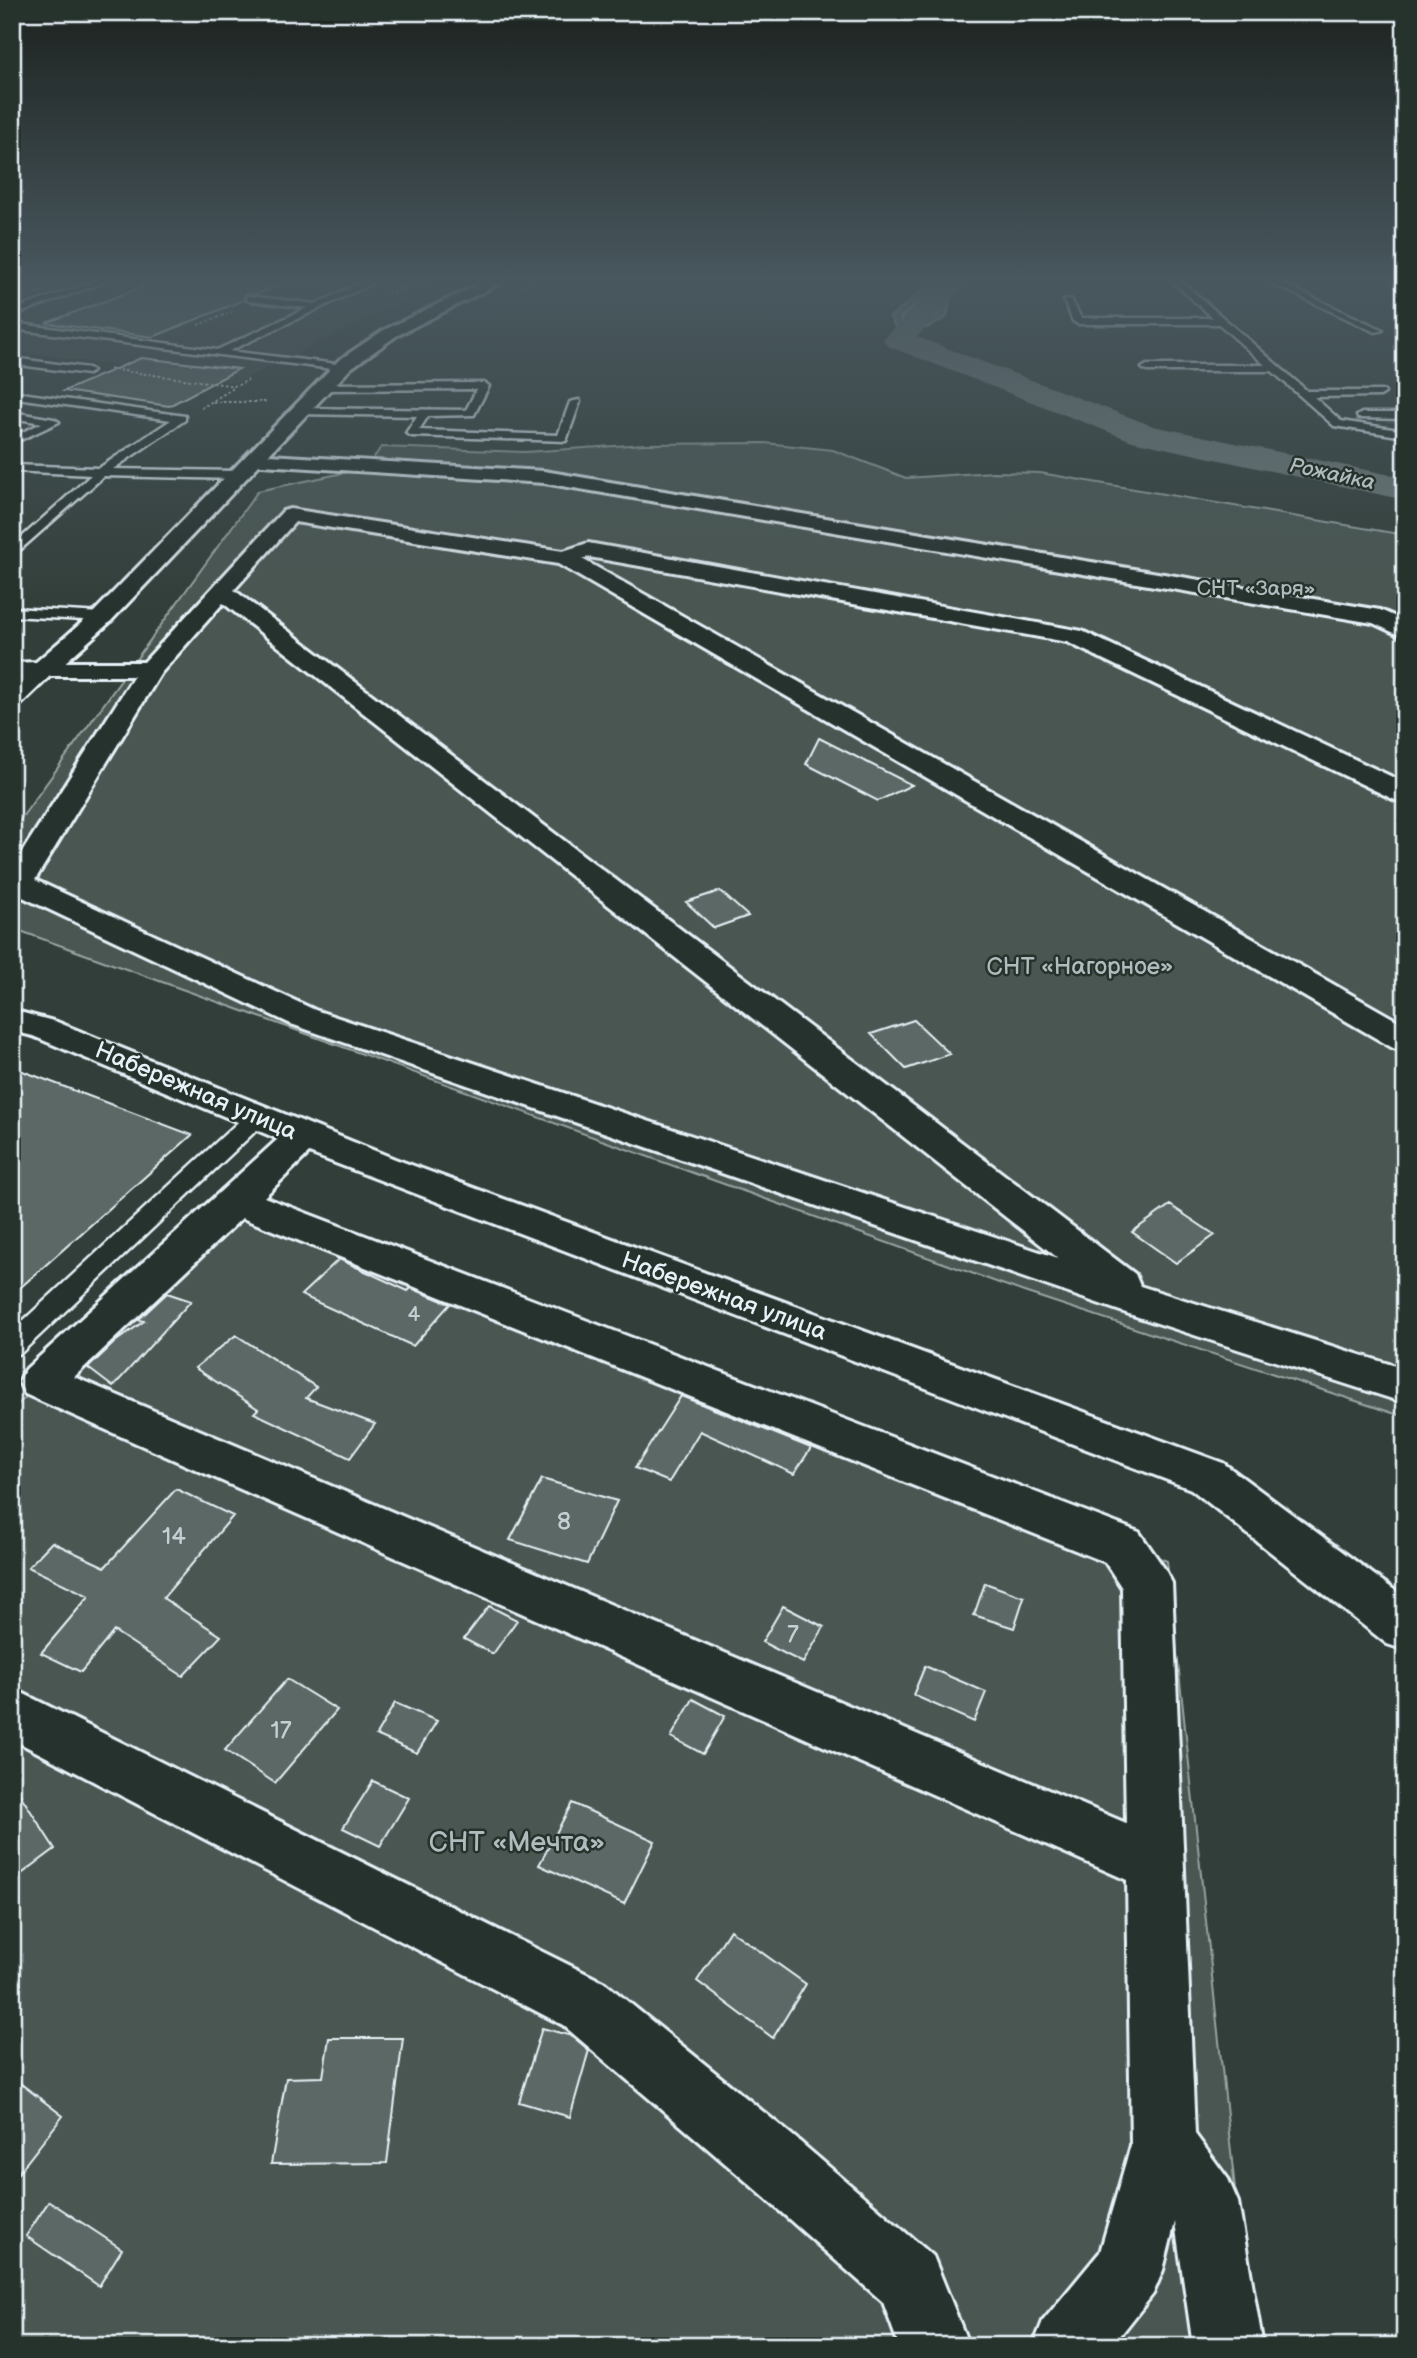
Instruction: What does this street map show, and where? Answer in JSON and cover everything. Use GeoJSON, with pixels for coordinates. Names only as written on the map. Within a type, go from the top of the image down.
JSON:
{"type":"FeatureCollection","features":[{"type":"Feature","properties":{"kind":"street"},"geometry":{"type":"LineString","coordinates":[[12,699],[102,617],[317,391]]}},
{"type":"Feature","properties":{"kind":"street"},"geometry":{"type":"LineString","coordinates":[[245,467],[544,477],[1380,617],[1405,631]]}},
{"type":"Feature","properties":{"kind":"street"},"geometry":{"type":"LineString","coordinates":[[1405,1040],[564,558],[290,515],[151,669],[18,884],[303,1017],[1144,1303],[1405,1385]]}},
{"type":"Feature","properties":{"kind":"street"},"geometry":{"type":"LineString","coordinates":[[564,558],[588,550],[1074,636],[1405,794]]}},
{"type":"Feature","properties":{"kind":"street"},"geometry":{"type":"LineString","coordinates":[[221,591],[1144,1303]]}},
{"type":"Feature","properties":{"kind":"street"},"geometry":{"type":"LineString","coordinates":[[12,670],[87,667],[151,669]]}},
{"type":"Feature","properties":{"kind":"street","name":"Набережная улица"},"geometry":{"type":"LineString","coordinates":[[12,1020],[45,1029],[381,1168],[1207,1476],[1405,1628]]}},
{"type":"Feature","properties":{"kind":"street"},"geometry":{"type":"LineString","coordinates":[[304,1136],[41,1382],[1154,1863]]}},
{"type":"Feature","properties":{"kind":"street"},"geometry":{"type":"LineString","coordinates":[[236,1201],[1122,1547],[1147,1583],[1163,2145],[1129,2270],[1068,2346]]}},
{"type":"Feature","properties":{"kind":"street"},"geometry":{"type":"LineString","coordinates":[[12,1712],[584,2004],[770,2159],[909,2280],[934,2346]]}},
{"type":"Feature","properties":{"kind":"street"},"geometry":{"type":"LineString","coordinates":[[1163,2145],[1205,2202],[1228,2346]]}},
{"type":"Feature","properties":{"kind":"lane"},"geometry":{"type":"LineString","coordinates":[[35,391],[21,396],[181,418]]}},
{"type":"Feature","properties":{"kind":"lane"},"geometry":{"type":"LineString","coordinates":[[301,407],[470,413],[481,391]]}},
{"type":"Feature","properties":{"kind":"lane"},"geometry":{"type":"LineString","coordinates":[[1301,391],[1338,424],[1405,434]]}},
{"type":"Feature","properties":{"kind":"lane"},"geometry":{"type":"LineString","coordinates":[[1304,394],[1380,393]]}},
{"type":"Feature","properties":{"kind":"lane"},"geometry":{"type":"LineString","coordinates":[[425,411],[412,433],[562,439],[575,402]]}},
{"type":"Feature","properties":{"kind":"lane"},"geometry":{"type":"LineString","coordinates":[[12,415],[54,422],[12,441]]}},
{"type":"Feature","properties":{"kind":"lane"},"geometry":{"type":"LineString","coordinates":[[1330,417],[1404,416]]}},
{"type":"Feature","properties":{"kind":"lane"},"geometry":{"type":"LineString","coordinates":[[12,553],[101,472],[181,418]]}},
{"type":"Feature","properties":{"kind":"lane"},"geometry":{"type":"LineString","coordinates":[[12,468],[101,472],[245,467]]}},
{"type":"Feature","properties":{"kind":"lane"},"geometry":{"type":"LineString","coordinates":[[12,612],[102,617]]}},
{"type":"Feature","properties":{"kind":"lane"},"geometry":{"type":"LineString","coordinates":[[12,1346],[257,1117]]}},
{"type":"Feature","properties":{"kind":"path"},"geometry":{"type":"LineString","coordinates":[[181,418],[229,391]]}},
{"type":"Feature","properties":{"kind":"path"},"geometry":{"type":"LineString","coordinates":[[213,402],[301,407]]}},
{"type":"Feature","properties":{"kind":"green space","name":"СНТ «Нагорное»"},"geometry":{"type":"Polygon","coordinates":[[[765,443],[833,450],[906,478],[993,472],[1040,473],[1405,535],[1405,1417],[1024,1292],[12,928],[12,831],[258,491],[367,468],[381,447],[525,452],[645,444],[765,443]]]}},
{"type":"Feature","properties":{"kind":"green space","name":"СНТ «Мечта»"},"geometry":{"type":"Polygon","coordinates":[[[247,1190],[1167,1561],[1252,2346],[12,2346],[12,1410],[247,1190]]]}},
{"type":"Feature","properties":{"kind":"building"},"geometry":{"type":"Polygon","coordinates":[[[64,391],[197,391],[169,406],[64,391]]]}},
{"type":"Feature","properties":{"kind":"building"},"geometry":{"type":"Polygon","coordinates":[[[819,738],[912,785],[878,801],[806,764],[819,738]]]}},
{"type":"Feature","properties":{"kind":"building"},"geometry":{"type":"Polygon","coordinates":[[[720,891],[748,916],[714,928],[686,902],[720,891]]]}},
{"type":"Feature","properties":{"kind":"building"},"geometry":{"type":"Polygon","coordinates":[[[914,1020],[950,1054],[906,1069],[871,1034],[914,1020]]]}},
{"type":"Feature","properties":{"kind":"building"},"geometry":{"type":"Polygon","coordinates":[[[12,1067],[192,1135],[12,1295],[12,1067]]]}},
{"type":"Feature","properties":{"kind":"building"},"geometry":{"type":"Polygon","coordinates":[[[1170,1205],[1215,1235],[1176,1263],[1132,1232],[1170,1205]]]}},
{"type":"Feature","properties":{"kind":"building"},"geometry":{"type":"Polygon","coordinates":[[[339,1259],[408,1291],[411,1288],[450,1304],[413,1346],[301,1295],[339,1259]]]}},
{"type":"Feature","properties":{"kind":"building"},"geometry":{"type":"Polygon","coordinates":[[[167,1293],[191,1301],[113,1387],[88,1368],[115,1342],[144,1321],[138,1320],[167,1293]]]}},
{"type":"Feature","properties":{"kind":"building"},"geometry":{"type":"Polygon","coordinates":[[[236,1335],[316,1387],[306,1398],[375,1424],[350,1458],[254,1413],[258,1409],[195,1368],[236,1335]]]}},
{"type":"Feature","properties":{"kind":"building"},"geometry":{"type":"Polygon","coordinates":[[[681,1396],[811,1448],[794,1474],[700,1431],[669,1482],[635,1468],[681,1396]]]}},
{"type":"Feature","properties":{"kind":"building"},"geometry":{"type":"Polygon","coordinates":[[[542,1479],[617,1501],[587,1564],[510,1540],[542,1479]]]}},
{"type":"Feature","properties":{"kind":"building"},"geometry":{"type":"Polygon","coordinates":[[[176,1489],[233,1516],[163,1598],[221,1636],[183,1676],[114,1631],[81,1672],[41,1653],[89,1596],[28,1567],[52,1542],[105,1567],[176,1489]]]}},
{"type":"Feature","properties":{"kind":"building"},"geometry":{"type":"Polygon","coordinates":[[[985,1583],[1024,1597],[1014,1628],[974,1615],[985,1583]]]}},
{"type":"Feature","properties":{"kind":"building"},"geometry":{"type":"Polygon","coordinates":[[[489,1606],[517,1620],[493,1654],[464,1639],[489,1606]]]}},
{"type":"Feature","properties":{"kind":"building"},"geometry":{"type":"Polygon","coordinates":[[[783,1606],[824,1627],[803,1663],[762,1642],[783,1606]]]}},
{"type":"Feature","properties":{"kind":"building"},"geometry":{"type":"Polygon","coordinates":[[[925,1666],[986,1692],[974,1722],[913,1695],[925,1666]]]}},
{"type":"Feature","properties":{"kind":"building"},"geometry":{"type":"Polygon","coordinates":[[[287,1679],[337,1710],[275,1783],[225,1750],[287,1679]]]}},
{"type":"Feature","properties":{"kind":"building"},"geometry":{"type":"Polygon","coordinates":[[[693,1699],[725,1716],[703,1754],[671,1737],[693,1699]]]}},
{"type":"Feature","properties":{"kind":"building"},"geometry":{"type":"Polygon","coordinates":[[[395,1703],[437,1721],[417,1753],[376,1735],[395,1703]]]}},
{"type":"Feature","properties":{"kind":"building"},"geometry":{"type":"Polygon","coordinates":[[[373,1781],[409,1798],[380,1846],[343,1828],[373,1781]]]}},
{"type":"Feature","properties":{"kind":"building"},"geometry":{"type":"Polygon","coordinates":[[[12,1782],[55,1849],[12,1881],[12,1782]]]}},
{"type":"Feature","properties":{"kind":"building"},"geometry":{"type":"Polygon","coordinates":[[[572,1803],[655,1841],[624,1904],[539,1865],[572,1803]]]}},
{"type":"Feature","properties":{"kind":"building"},"geometry":{"type":"Polygon","coordinates":[[[730,1930],[806,1984],[773,2038],[697,1981],[730,1930]]]}},
{"type":"Feature","properties":{"kind":"building"},"geometry":{"type":"Polygon","coordinates":[[[542,2028],[572,2036],[589,2050],[570,2117],[519,2102],[542,2028]]]}},
{"type":"Feature","properties":{"kind":"building"},"geometry":{"type":"Polygon","coordinates":[[[329,2038],[403,2038],[387,2163],[271,2164],[286,2078],[323,2077],[329,2038]]]}},
{"type":"Feature","properties":{"kind":"building"},"geometry":{"type":"Polygon","coordinates":[[[12,2077],[63,2116],[12,2181],[12,2077]]]}},
{"type":"Feature","properties":{"kind":"building"},"geometry":{"type":"Polygon","coordinates":[[[49,2201],[122,2249],[99,2286],[26,2236],[49,2201]]]}},
{"type":"Feature","properties":{"kind":"waterway","name":"Рожайка"},"geometry":{"type":"LineString","coordinates":[[1032,391],[1144,434],[1405,489]]}},
{"type":"Feature","properties":{"kind":"park label","name":"СНТ «Заря»"},"geometry":{"type":"Point","coordinates":[1256,588]}}]}
